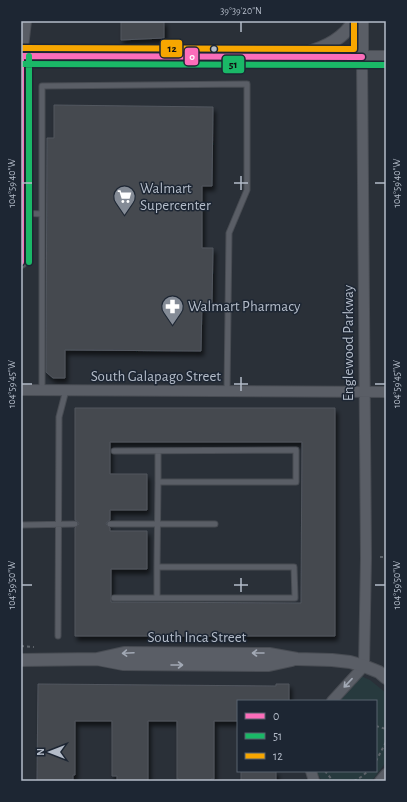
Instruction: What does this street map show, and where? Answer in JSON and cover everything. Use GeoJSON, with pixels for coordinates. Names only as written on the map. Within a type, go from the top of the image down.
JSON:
{"type":"FeatureCollection","features":[{"type":"Feature","properties":{"kind":"street"},"geometry":{"type":"LineString","coordinates":[[21,262],[21,55],[25,21]]}},
{"type":"Feature","properties":{"kind":"street"},"geometry":{"type":"LineString","coordinates":[[290,57],[312,51],[334,41],[343,35],[354,21]]}},
{"type":"Feature","properties":{"kind":"street","name":"Englewood Parkway"},"geometry":{"type":"LineString","coordinates":[[362,21],[366,558],[364,666]]}},
{"type":"Feature","properties":{"kind":"street"},"geometry":{"type":"LineString","coordinates":[[21,55],[290,57],[386,56]]}},
{"type":"Feature","properties":{"kind":"street","name":"South Galapago Street"},"geometry":{"type":"LineString","coordinates":[[21,390],[386,392]]}},
{"type":"Feature","properties":{"kind":"street","name":"South Inca Street"},"geometry":{"type":"LineString","coordinates":[[21,660],[97,660],[123,664],[269,665],[297,659],[332,660],[350,662],[364,666],[379,672],[386,678]]}},
{"type":"Feature","properties":{"kind":"street"},"geometry":{"type":"LineString","coordinates":[[333,700],[364,666]]}},
{"type":"Feature","properties":{"kind":"street"},"geometry":{"type":"LineString","coordinates":[[380,781],[386,774]]}},
{"type":"Feature","properties":{"kind":"lane"},"geometry":{"type":"LineString","coordinates":[[42,390],[42,86],[247,84],[247,190],[229,233],[227,391]]}},
{"type":"Feature","properties":{"kind":"lane"},"geometry":{"type":"LineString","coordinates":[[21,213],[42,214]]}},
{"type":"Feature","properties":{"kind":"lane"},"geometry":{"type":"LineString","coordinates":[[58,636],[58,417],[66,390]]}},
{"type":"Feature","properties":{"kind":"lane"},"geometry":{"type":"LineString","coordinates":[[114,451],[296,450],[296,482],[158,482]]}},
{"type":"Feature","properties":{"kind":"lane"},"geometry":{"type":"LineString","coordinates":[[157,598],[158,451]]}},
{"type":"Feature","properties":{"kind":"lane"},"geometry":{"type":"LineString","coordinates":[[21,525],[75,524]]}},
{"type":"Feature","properties":{"kind":"lane"},"geometry":{"type":"LineString","coordinates":[[110,524],[215,524]]}},
{"type":"Feature","properties":{"kind":"lane"},"geometry":{"type":"LineString","coordinates":[[114,598],[295,598],[294,567],[158,567]]}},
{"type":"Feature","properties":{"kind":"path"},"geometry":{"type":"LineString","coordinates":[[380,557],[386,557]]}},
{"type":"Feature","properties":{"kind":"path"},"geometry":{"type":"LineString","coordinates":[[21,646],[34,647]]}},
{"type":"Feature","properties":{"kind":"path"},"geometry":{"type":"LineString","coordinates":[[377,759],[386,742]]}},
{"type":"Feature","properties":{"kind":"path"},"geometry":{"type":"LineString","coordinates":[[327,772],[333,781]]}},
{"type":"Feature","properties":{"kind":"path"},"geometry":{"type":"LineString","coordinates":[[354,781],[367,772]]}},
{"type":"Feature","properties":{"kind":"green space"},"geometry":{"type":"Polygon","coordinates":[[[361,676],[370,680],[386,693],[386,762],[370,781],[322,781],[317,772],[377,772],[377,700],[341,700],[361,676]]]}},
{"type":"Feature","properties":{"kind":"building"},"geometry":{"type":"Polygon","coordinates":[[[121,21],[164,21],[164,38],[121,40],[121,21]]]}},
{"type":"Feature","properties":{"kind":"building","name":"Walmart Supercenter"},"geometry":{"type":"Polygon","coordinates":[[[54,105],[213,107],[212,186],[202,186],[202,248],[213,248],[212,303],[202,303],[201,351],[65,350],[65,378],[53,378],[46,372],[47,138],[54,138],[54,105]]]}},
{"type":"Feature","properties":{"kind":"building"},"geometry":{"type":"Polygon","coordinates":[[[75,408],[335,408],[335,636],[75,636],[75,528],[79,524],[75,520],[75,408]],[[110,442],[110,474],[147,474],[147,510],[110,510],[110,520],[106,524],[110,528],[110,531],[147,531],[147,569],[111,569],[111,602],[301,603],[302,442],[110,442]]]}},
{"type":"Feature","properties":{"kind":"building"},"geometry":{"type":"Polygon","coordinates":[[[38,684],[276,686],[276,684],[289,684],[289,700],[237,700],[237,721],[214,721],[214,779],[211,779],[211,781],[179,781],[179,779],[177,779],[177,721],[148,721],[148,781],[117,781],[117,776],[112,776],[112,721],[75,721],[75,775],[73,775],[73,781],[37,781],[38,684]]]}},
{"type":"Feature","properties":{"kind":"building"},"geometry":{"type":"Polygon","coordinates":[[[241,772],[276,772],[276,781],[241,781],[241,772]]]}},
{"type":"Feature","properties":{"kind":"transit line","name":"12"},"geometry":{"type":"LineString","coordinates":[[21,48],[354,49],[354,21]]}},
{"type":"Feature","properties":{"kind":"transit line","name":"0"},"geometry":{"type":"LineString","coordinates":[[21,56],[362,57]]}},
{"type":"Feature","properties":{"kind":"transit line","name":"0"},"geometry":{"type":"LineString","coordinates":[[21,56],[21,262]]}},
{"type":"Feature","properties":{"kind":"transit line","name":"51"},"geometry":{"type":"LineString","coordinates":[[29,56],[29,262]]}},
{"type":"Feature","properties":{"kind":"transit line","name":"51"},"geometry":{"type":"LineString","coordinates":[[21,64],[386,65]]}},
{"type":"Feature","properties":{"kind":"place","name":"Walmart Supercenter"},"geometry":{"type":"Point","coordinates":[125,216]}},
{"type":"Feature","properties":{"kind":"place","name":"Walmart Pharmacy"},"geometry":{"type":"Point","coordinates":[172,326]}}]}
